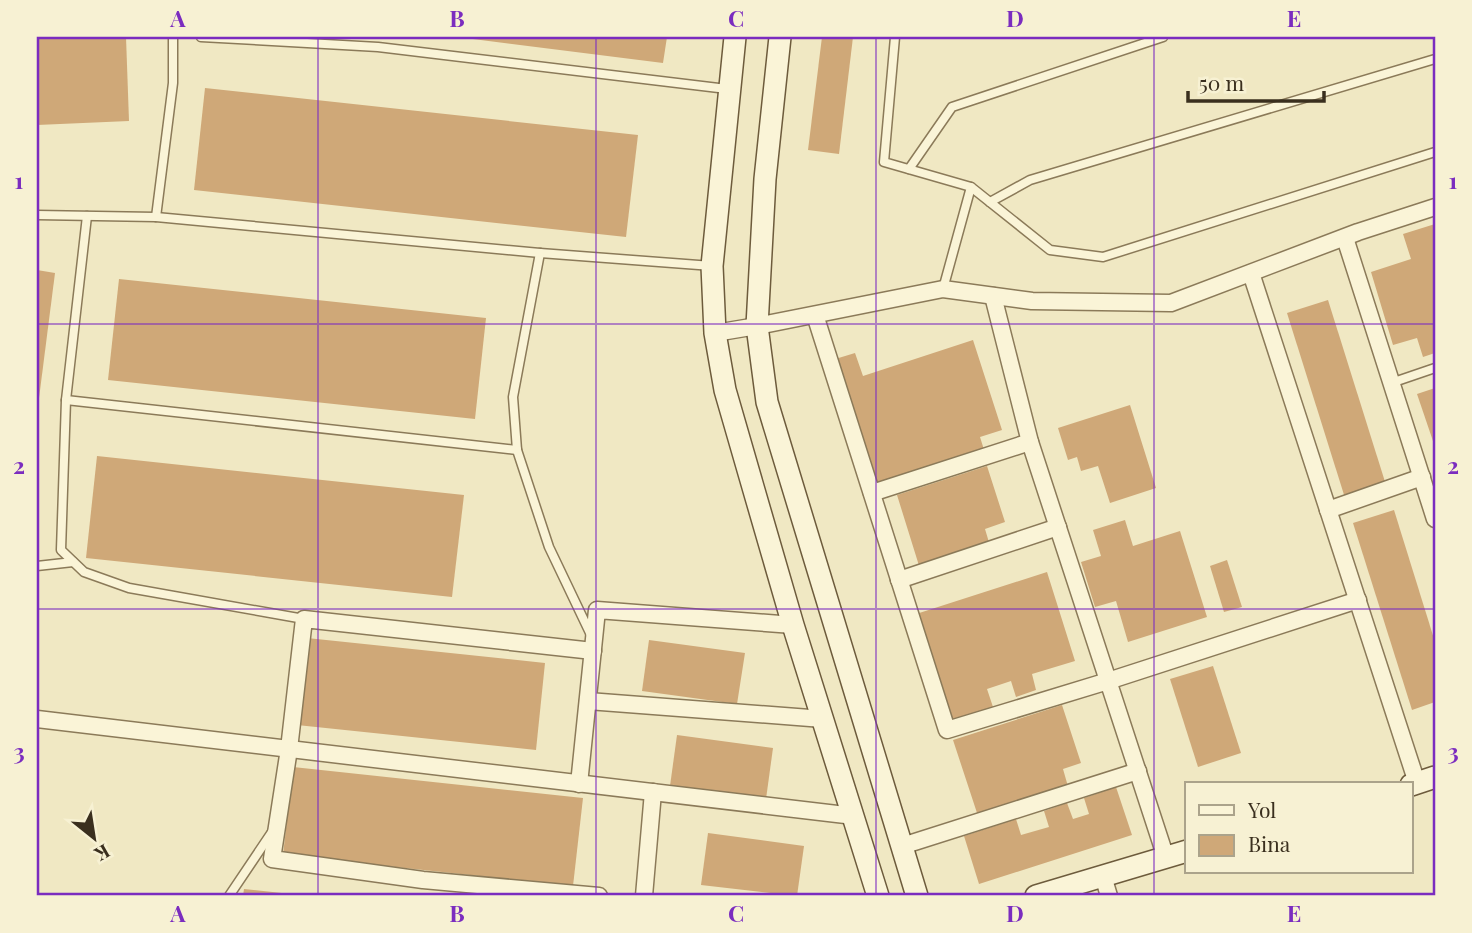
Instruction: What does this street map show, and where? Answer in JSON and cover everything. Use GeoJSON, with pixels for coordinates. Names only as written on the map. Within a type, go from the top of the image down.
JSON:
{"type":"FeatureCollection","features":[{"type":"Feature","properties":{"kind":"street"},"geometry":{"type":"LineString","coordinates":[[735,37],[712,266],[715,333],[725,390],[793,625],[878,896]]}},
{"type":"Feature","properties":{"kind":"street"},"geometry":{"type":"LineString","coordinates":[[780,37],[765,179],[757,326],[767,402],[916,896]]}},
{"type":"Feature","properties":{"kind":"street"},"geometry":{"type":"LineString","coordinates":[[715,333],[943,289],[1032,301],[1171,303],[1345,237],[1435,207]]}},
{"type":"Feature","properties":{"kind":"street"},"geometry":{"type":"LineString","coordinates":[[1345,237],[1434,510]]}},
{"type":"Feature","properties":{"kind":"street"},"geometry":{"type":"LineString","coordinates":[[1251,273],[1357,600],[1421,781]]}},
{"type":"Feature","properties":{"kind":"street"},"geometry":{"type":"LineString","coordinates":[[993,296],[1030,442],[1108,681],[1138,771],[1177,855],[1106,886],[1036,896]]}},
{"type":"Feature","properties":{"kind":"street"},"geometry":{"type":"LineString","coordinates":[[815,315],[947,730],[1357,600]]}},
{"type":"Feature","properties":{"kind":"street"},"geometry":{"type":"LineString","coordinates":[[872,493],[1030,442]]}},
{"type":"Feature","properties":{"kind":"street"},"geometry":{"type":"LineString","coordinates":[[1328,510],[1422,477]]}},
{"type":"Feature","properties":{"kind":"street"},"geometry":{"type":"LineString","coordinates":[[900,580],[1058,527]]}},
{"type":"Feature","properties":{"kind":"street"},"geometry":{"type":"LineString","coordinates":[[579,784],[597,610],[793,625]]}},
{"type":"Feature","properties":{"kind":"street"},"geometry":{"type":"LineString","coordinates":[[593,646],[304,619],[289,749],[272,859],[423,880],[599,896]]}},
{"type":"Feature","properties":{"kind":"street"},"geometry":{"type":"LineString","coordinates":[[588,701],[823,719]]}},
{"type":"Feature","properties":{"kind":"street"},"geometry":{"type":"LineString","coordinates":[[37,719],[854,816]]}},
{"type":"Feature","properties":{"kind":"street"},"geometry":{"type":"LineString","coordinates":[[902,846],[1138,771]]}},
{"type":"Feature","properties":{"kind":"street"},"geometry":{"type":"LineString","coordinates":[[644,896],[653,792]]}},
{"type":"Feature","properties":{"kind":"lane"},"geometry":{"type":"LineString","coordinates":[[156,217],[173,83],[173,37]]}},
{"type":"Feature","properties":{"kind":"lane"},"geometry":{"type":"LineString","coordinates":[[201,37],[346,41],[729,89]]}},
{"type":"Feature","properties":{"kind":"lane"},"geometry":{"type":"LineString","coordinates":[[895,37],[884,162],[971,187],[1050,250],[1103,257],[1435,152]]}},
{"type":"Feature","properties":{"kind":"lane"},"geometry":{"type":"LineString","coordinates":[[909,169],[952,107],[1163,37]]}},
{"type":"Feature","properties":{"kind":"lane"},"geometry":{"type":"LineString","coordinates":[[990,202],[1030,180],[1435,59]]}},
{"type":"Feature","properties":{"kind":"lane"},"geometry":{"type":"LineString","coordinates":[[943,289],[971,187]]}},
{"type":"Feature","properties":{"kind":"lane"},"geometry":{"type":"LineString","coordinates":[[37,215],[156,217],[540,253],[712,266]]}},
{"type":"Feature","properties":{"kind":"lane"},"geometry":{"type":"LineString","coordinates":[[87,216],[66,400],[61,550],[84,572],[129,588],[304,619]]}},
{"type":"Feature","properties":{"kind":"lane"},"geometry":{"type":"LineString","coordinates":[[540,253],[513,397],[517,450],[549,548],[593,646]]}},
{"type":"Feature","properties":{"kind":"lane"},"geometry":{"type":"LineString","coordinates":[[1391,383],[1435,368]]}},
{"type":"Feature","properties":{"kind":"lane"},"geometry":{"type":"LineString","coordinates":[[66,400],[517,450]]}},
{"type":"Feature","properties":{"kind":"lane"},"geometry":{"type":"LineString","coordinates":[[37,566],[73,562]]}},
{"type":"Feature","properties":{"kind":"lane"},"geometry":{"type":"LineString","coordinates":[[229,896],[278,824]]}},
{"type":"Feature","properties":{"kind":"building"},"geometry":{"type":"Polygon","coordinates":[[[37,37],[126,37],[129,121],[37,125],[37,37]]]}},
{"type":"Feature","properties":{"kind":"building"},"geometry":{"type":"Polygon","coordinates":[[[465,37],[667,37],[663,63],[465,37]]]}},
{"type":"Feature","properties":{"kind":"building"},"geometry":{"type":"Polygon","coordinates":[[[822,37],[853,37],[839,154],[808,150],[822,37]]]}},
{"type":"Feature","properties":{"kind":"building"},"geometry":{"type":"Polygon","coordinates":[[[205,88],[638,135],[626,237],[194,190],[205,88]]]}},
{"type":"Feature","properties":{"kind":"building"},"geometry":{"type":"Polygon","coordinates":[[[1435,224],[1435,353],[1423,357],[1417,338],[1393,345],[1371,272],[1411,259],[1403,234],[1435,224]]]}},
{"type":"Feature","properties":{"kind":"building"},"geometry":{"type":"Polygon","coordinates":[[[37,270],[55,273],[38,406],[37,406],[37,270]]]}},
{"type":"Feature","properties":{"kind":"building"},"geometry":{"type":"Polygon","coordinates":[[[119,279],[486,318],[475,419],[108,380],[119,279]]]}},
{"type":"Feature","properties":{"kind":"building"},"geometry":{"type":"Polygon","coordinates":[[[1328,300],[1386,485],[1345,498],[1287,313],[1328,300]]]}},
{"type":"Feature","properties":{"kind":"building"},"geometry":{"type":"Polygon","coordinates":[[[973,340],[1002,430],[980,437],[985,453],[873,489],[832,360],[855,353],[863,376],[973,340]]]}},
{"type":"Feature","properties":{"kind":"building"},"geometry":{"type":"Polygon","coordinates":[[[1435,388],[1435,447],[1417,394],[1435,388]]]}},
{"type":"Feature","properties":{"kind":"building"},"geometry":{"type":"Polygon","coordinates":[[[1130,405],[1156,488],[1110,503],[1098,466],[1081,471],[1077,457],[1068,460],[1058,428],[1130,405]]]}},
{"type":"Feature","properties":{"kind":"building"},"geometry":{"type":"Polygon","coordinates":[[[97,456],[464,495],[452,597],[86,558],[97,456]]]}},
{"type":"Feature","properties":{"kind":"building"},"geometry":{"type":"Polygon","coordinates":[[[987,466],[1005,522],[985,529],[991,549],[921,572],[897,495],[987,466]]]}},
{"type":"Feature","properties":{"kind":"building"},"geometry":{"type":"Polygon","coordinates":[[[1394,510],[1435,642],[1435,702],[1412,710],[1353,523],[1394,510]]]}},
{"type":"Feature","properties":{"kind":"building"},"geometry":{"type":"Polygon","coordinates":[[[1125,520],[1133,546],[1180,531],[1207,617],[1128,642],[1116,601],[1095,607],[1081,562],[1101,556],[1093,530],[1125,520]]]}},
{"type":"Feature","properties":{"kind":"building"},"geometry":{"type":"Polygon","coordinates":[[[1227,560],[1242,607],[1224,612],[1210,566],[1227,560]]]}},
{"type":"Feature","properties":{"kind":"building"},"geometry":{"type":"Polygon","coordinates":[[[1047,572],[1075,661],[1032,674],[1036,690],[1016,697],[1011,681],[987,689],[993,707],[947,721],[913,615],[1047,572]]]}},
{"type":"Feature","properties":{"kind":"building"},"geometry":{"type":"Polygon","coordinates":[[[307,638],[545,663],[536,750],[297,725],[307,638]]]}},
{"type":"Feature","properties":{"kind":"building"},"geometry":{"type":"Polygon","coordinates":[[[649,640],[745,653],[737,704],[642,691],[649,640]]]}},
{"type":"Feature","properties":{"kind":"building"},"geometry":{"type":"Polygon","coordinates":[[[1213,666],[1241,753],[1198,767],[1170,679],[1213,666]]]}},
{"type":"Feature","properties":{"kind":"building"},"geometry":{"type":"Polygon","coordinates":[[[1062,705],[1081,763],[1063,769],[1069,790],[979,819],[953,740],[1062,705]]]}},
{"type":"Feature","properties":{"kind":"building"},"geometry":{"type":"Polygon","coordinates":[[[677,735],[773,748],[766,799],[670,786],[677,735]]]}},
{"type":"Feature","properties":{"kind":"building"},"geometry":{"type":"Polygon","coordinates":[[[293,767],[583,798],[573,886],[283,855],[293,767]]]}},
{"type":"Feature","properties":{"kind":"building"},"geometry":{"type":"Polygon","coordinates":[[[1116,787],[1132,835],[979,884],[964,836],[1016,819],[1021,835],[1049,827],[1044,811],[1067,803],[1073,819],[1089,814],[1084,798],[1116,787]]]}},
{"type":"Feature","properties":{"kind":"building"},"geometry":{"type":"Polygon","coordinates":[[[708,833],[804,846],[797,896],[701,885],[708,833]]]}},
{"type":"Feature","properties":{"kind":"building"},"geometry":{"type":"Polygon","coordinates":[[[244,889],[291,894],[291,896],[243,896],[244,889]]]}}]}
